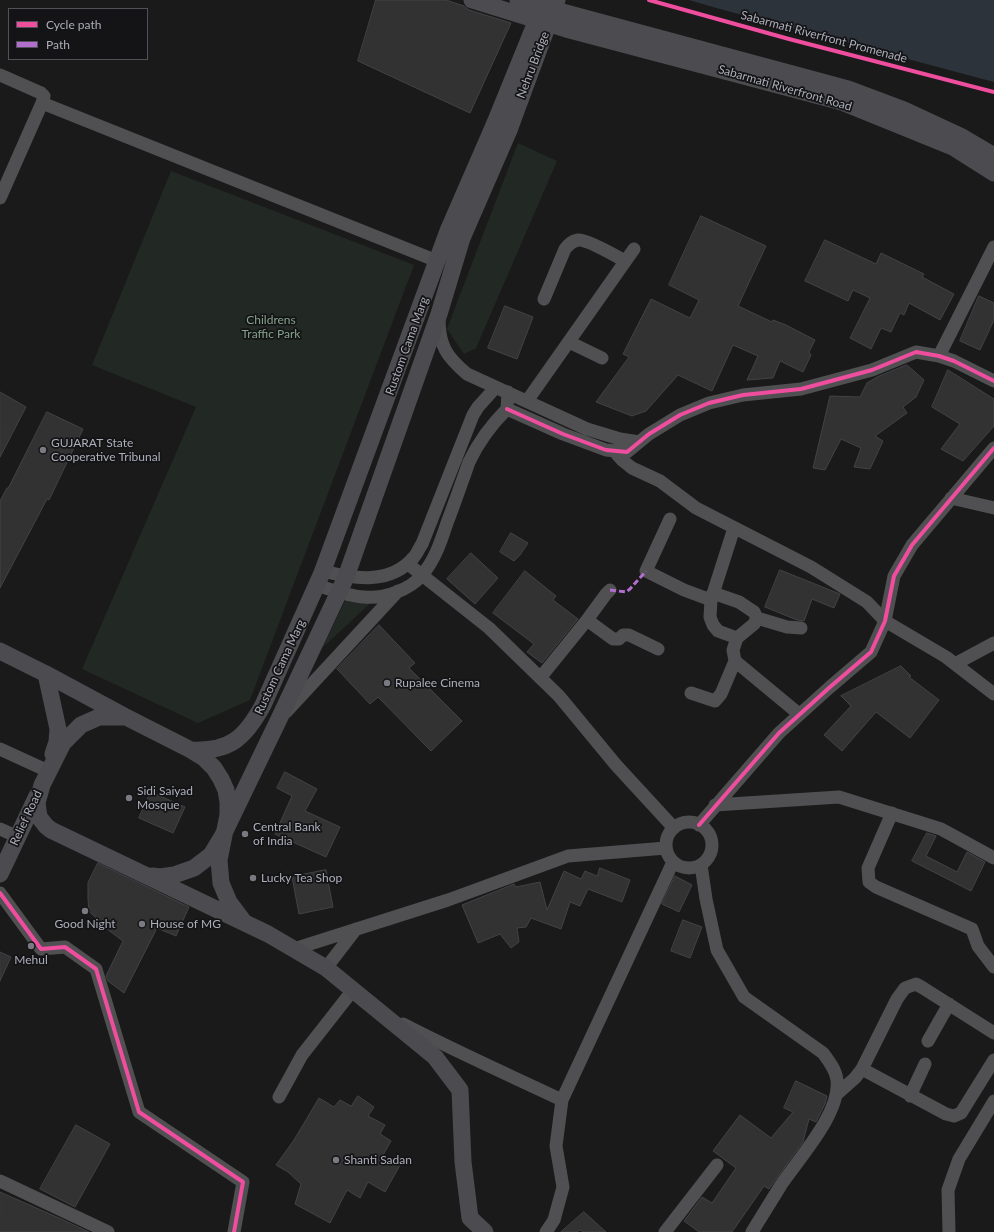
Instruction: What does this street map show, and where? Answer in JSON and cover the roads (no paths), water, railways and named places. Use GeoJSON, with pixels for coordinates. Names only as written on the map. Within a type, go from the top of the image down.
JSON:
{"type":"FeatureCollection","features":[{"type":"Feature","properties":{"kind":"main road","name":"Sabarmati Riverfront Road"},"geometry":{"type":"LineString","coordinates":[[472,0],[566,29],[842,102],[953,147],[994,173]]}},
{"type":"Feature","properties":{"kind":"main road"},"geometry":{"type":"LineString","coordinates":[[518,0],[848,89],[904,110],[962,137],[994,156]]}},
{"type":"Feature","properties":{"kind":"main road","name":"Nehru Bridge"},"geometry":{"type":"LineString","coordinates":[[502,126],[545,0]]}},
{"type":"Feature","properties":{"kind":"main road","name":"Nehru Bridge"},"geometry":{"type":"LineString","coordinates":[[502,126],[558,0]]}},
{"type":"Feature","properties":{"kind":"main road","name":"Rustom Cama Marg"},"geometry":{"type":"LineString","coordinates":[[191,750],[207,751],[225,747],[241,737],[254,722],[263,705],[320,578],[453,220],[502,126]]}},
{"type":"Feature","properties":{"kind":"main road","name":"Rustom Cama Marg"},"geometry":{"type":"LineString","coordinates":[[146,875],[160,877],[174,876],[194,868],[211,855],[223,835],[279,719],[346,577],[439,314],[462,238],[502,126]]}},
{"type":"Feature","properties":{"kind":"main road"},"geometry":{"type":"LineString","coordinates":[[0,651],[191,750]]}},
{"type":"Feature","properties":{"kind":"main road"},"geometry":{"type":"LineString","coordinates":[[46,674],[58,729],[57,742],[37,804],[37,812],[41,821],[52,830],[244,922],[326,968],[435,1057],[460,1090],[463,1162],[470,1218],[485,1232]]}},
{"type":"Feature","properties":{"kind":"main road"},"geometry":{"type":"LineString","coordinates":[[45,778],[63,743],[81,725],[99,717],[126,717]]}},
{"type":"Feature","properties":{"kind":"main road","name":"Rustom Cama Marg"},"geometry":{"type":"LineString","coordinates":[[191,750],[204,758],[214,768],[226,790],[228,815],[223,835]]}},
{"type":"Feature","properties":{"kind":"main road","name":"Relief Road"},"geometry":{"type":"LineString","coordinates":[[0,874],[45,778]]}},
{"type":"Feature","properties":{"kind":"main road"},"geometry":{"type":"LineString","coordinates":[[18,837],[52,830]]}},
{"type":"Feature","properties":{"kind":"main road"},"geometry":{"type":"LineString","coordinates":[[223,835],[219,860],[221,883],[229,902],[244,922]]}},
{"type":"Feature","properties":{"kind":"street"},"geometry":{"type":"LineString","coordinates":[[0,75],[41,93],[44,96],[0,198]]}},
{"type":"Feature","properties":{"kind":"street"},"geometry":{"type":"LineString","coordinates":[[42,103],[437,261]]}},
{"type":"Feature","properties":{"kind":"street"},"geometry":{"type":"LineString","coordinates":[[544,299],[565,249],[570,242],[579,240],[590,243],[625,261]]}},
{"type":"Feature","properties":{"kind":"street"},"geometry":{"type":"LineString","coordinates":[[939,356],[994,247]]}},
{"type":"Feature","properties":{"kind":"street"},"geometry":{"type":"LineString","coordinates":[[527,401],[634,249]]}},
{"type":"Feature","properties":{"kind":"street"},"geometry":{"type":"LineString","coordinates":[[439,314],[439,334],[444,349],[454,363],[467,374],[588,429],[620,439],[639,442]]}},
{"type":"Feature","properties":{"kind":"street"},"geometry":{"type":"LineString","coordinates":[[569,342],[602,358]]}},
{"type":"Feature","properties":{"kind":"street"},"geometry":{"type":"LineString","coordinates":[[507,409],[563,434],[606,450],[627,452],[639,442],[680,415],[709,403],[743,395],[802,389],[872,370],[916,352],[939,356],[954,361],[994,381]]}},
{"type":"Feature","properties":{"kind":"street"},"geometry":{"type":"LineString","coordinates":[[502,389],[507,409]]}},
{"type":"Feature","properties":{"kind":"street"},"geometry":{"type":"LineString","coordinates":[[320,578],[377,577],[393,573],[408,564],[422,544],[473,415],[478,407],[502,389]]}},
{"type":"Feature","properties":{"kind":"street"},"geometry":{"type":"LineString","coordinates":[[320,578],[339,592],[365,597],[398,592],[410,586],[422,575],[435,555],[475,449],[498,418],[507,409]]}},
{"type":"Feature","properties":{"kind":"street"},"geometry":{"type":"LineString","coordinates":[[699,825],[779,733],[871,652],[886,621],[894,576],[912,545],[994,448]]}},
{"type":"Feature","properties":{"kind":"street"},"geometry":{"type":"LineString","coordinates":[[614,451],[632,468],[660,481],[696,508],[811,567],[867,602],[886,621],[955,664],[994,694]]}},
{"type":"Feature","properties":{"kind":"street"},"geometry":{"type":"LineString","coordinates":[[952,498],[994,508]]}},
{"type":"Feature","properties":{"kind":"street"},"geometry":{"type":"LineString","coordinates":[[670,519],[646,571],[684,590],[739,602],[754,612],[757,618],[787,627],[801,628]]}},
{"type":"Feature","properties":{"kind":"street"},"geometry":{"type":"LineString","coordinates":[[734,528],[712,596],[710,617],[713,625],[718,631],[737,638]]}},
{"type":"Feature","properties":{"kind":"street"},"geometry":{"type":"LineString","coordinates":[[408,564],[489,628],[559,696],[616,765],[674,828]]}},
{"type":"Feature","properties":{"kind":"street"},"geometry":{"type":"LineString","coordinates":[[540,678],[588,620],[610,590]]}},
{"type":"Feature","properties":{"kind":"street"},"geometry":{"type":"LineString","coordinates":[[279,719],[398,592]]}},
{"type":"Feature","properties":{"kind":"street"},"geometry":{"type":"LineString","coordinates":[[691,693],[715,701],[721,694],[735,661],[733,650],[737,638],[754,624],[757,618]]}},
{"type":"Feature","properties":{"kind":"street"},"geometry":{"type":"LineString","coordinates":[[588,620],[613,639],[619,639],[623,635],[629,635],[658,649]]}},
{"type":"Feature","properties":{"kind":"street"},"geometry":{"type":"LineString","coordinates":[[955,664],[994,643]]}},
{"type":"Feature","properties":{"kind":"street"},"geometry":{"type":"LineString","coordinates":[[735,661],[799,714]]}},
{"type":"Feature","properties":{"kind":"street"},"geometry":{"type":"LineString","coordinates":[[0,749],[45,778]]}},
{"type":"Feature","properties":{"kind":"street"},"geometry":{"type":"LineString","coordinates":[[715,805],[839,797],[941,829],[994,858]]}},
{"type":"Feature","properties":{"kind":"street"},"geometry":{"type":"LineString","coordinates":[[892,813],[868,868],[869,882],[876,887],[972,928],[978,946],[994,967]]}},
{"type":"Feature","properties":{"kind":"street"},"geometry":{"type":"LineString","coordinates":[[687,822],[699,825],[707,831],[711,838],[712,845],[707,859],[701,865],[694,868],[686,868],[673,862],[668,855],[666,848],[669,834],[674,828],[687,822]]}},
{"type":"Feature","properties":{"kind":"street"},"geometry":{"type":"LineString","coordinates":[[0,829],[18,837]]}},
{"type":"Feature","properties":{"kind":"street"},"geometry":{"type":"LineString","coordinates":[[294,949],[448,900],[568,856],[666,848]]}},
{"type":"Feature","properties":{"kind":"street"},"geometry":{"type":"LineString","coordinates":[[546,1232],[554,1220],[563,1187],[556,1146],[562,1100],[673,862]]}},
{"type":"Feature","properties":{"kind":"street"},"geometry":{"type":"LineString","coordinates":[[701,865],[706,899],[717,950],[727,970],[744,997],[823,1053],[832,1065],[838,1079],[837,1094],[832,1111],[752,1232]]}},
{"type":"Feature","properties":{"kind":"street"},"geometry":{"type":"LineString","coordinates":[[0,893],[41,949],[65,948],[96,969],[139,1112],[243,1182],[234,1232]]}},
{"type":"Feature","properties":{"kind":"street"},"geometry":{"type":"LineString","coordinates":[[326,968],[356,929]]}},
{"type":"Feature","properties":{"kind":"street"},"geometry":{"type":"LineString","coordinates":[[837,1094],[855,1078],[862,1069],[897,999],[906,988],[916,984],[994,1033]]}},
{"type":"Feature","properties":{"kind":"street"},"geometry":{"type":"LineString","coordinates":[[279,1097],[302,1055],[353,990]]}},
{"type":"Feature","properties":{"kind":"street"},"geometry":{"type":"LineString","coordinates":[[928,1041],[949,1004]]}},
{"type":"Feature","properties":{"kind":"street"},"geometry":{"type":"LineString","coordinates":[[382,1013],[450,1048],[562,1100]]}},
{"type":"Feature","properties":{"kind":"street"},"geometry":{"type":"LineString","coordinates":[[862,1069],[910,1096],[946,1114],[954,1116],[961,1113],[994,1060]]}},
{"type":"Feature","properties":{"kind":"street"},"geometry":{"type":"LineString","coordinates":[[910,1096],[925,1064]]}},
{"type":"Feature","properties":{"kind":"street"},"geometry":{"type":"LineString","coordinates":[[949,1232],[948,1190],[959,1159],[994,1101]]}},
{"type":"Feature","properties":{"kind":"street"},"geometry":{"type":"LineString","coordinates":[[665,1232],[717,1165]]}},
{"type":"Feature","properties":{"kind":"street"},"geometry":{"type":"LineString","coordinates":[[0,1181],[105,1232]]}},
{"type":"Feature","properties":{"kind":"place","name":"GUJARAT State Cooperative Tribunal"},"geometry":{"type":"Point","coordinates":[43,450]}},
{"type":"Feature","properties":{"kind":"place","name":"Rupalee Cinema"},"geometry":{"type":"Point","coordinates":[387,683]}},
{"type":"Feature","properties":{"kind":"place","name":"Sidi Saiyad Mosque"},"geometry":{"type":"Point","coordinates":[129,798]}},
{"type":"Feature","properties":{"kind":"place","name":"Central Bank of India"},"geometry":{"type":"Point","coordinates":[245,834]}},
{"type":"Feature","properties":{"kind":"place","name":"Lucky Tea Shop"},"geometry":{"type":"Point","coordinates":[253,878]}},
{"type":"Feature","properties":{"kind":"place","name":"Good Night"},"geometry":{"type":"Point","coordinates":[85,911]}},
{"type":"Feature","properties":{"kind":"place","name":"House of MG"},"geometry":{"type":"Point","coordinates":[142,924]}},
{"type":"Feature","properties":{"kind":"place","name":"Mehul"},"geometry":{"type":"Point","coordinates":[31,946]}},
{"type":"Feature","properties":{"kind":"place","name":"Shanti Sadan"},"geometry":{"type":"Point","coordinates":[336,1160]}},
{"type":"Feature","properties":{"kind":"park label","name":"Childrens Traffic Park"},"geometry":{"type":"Point","coordinates":[271,327]}}]}
